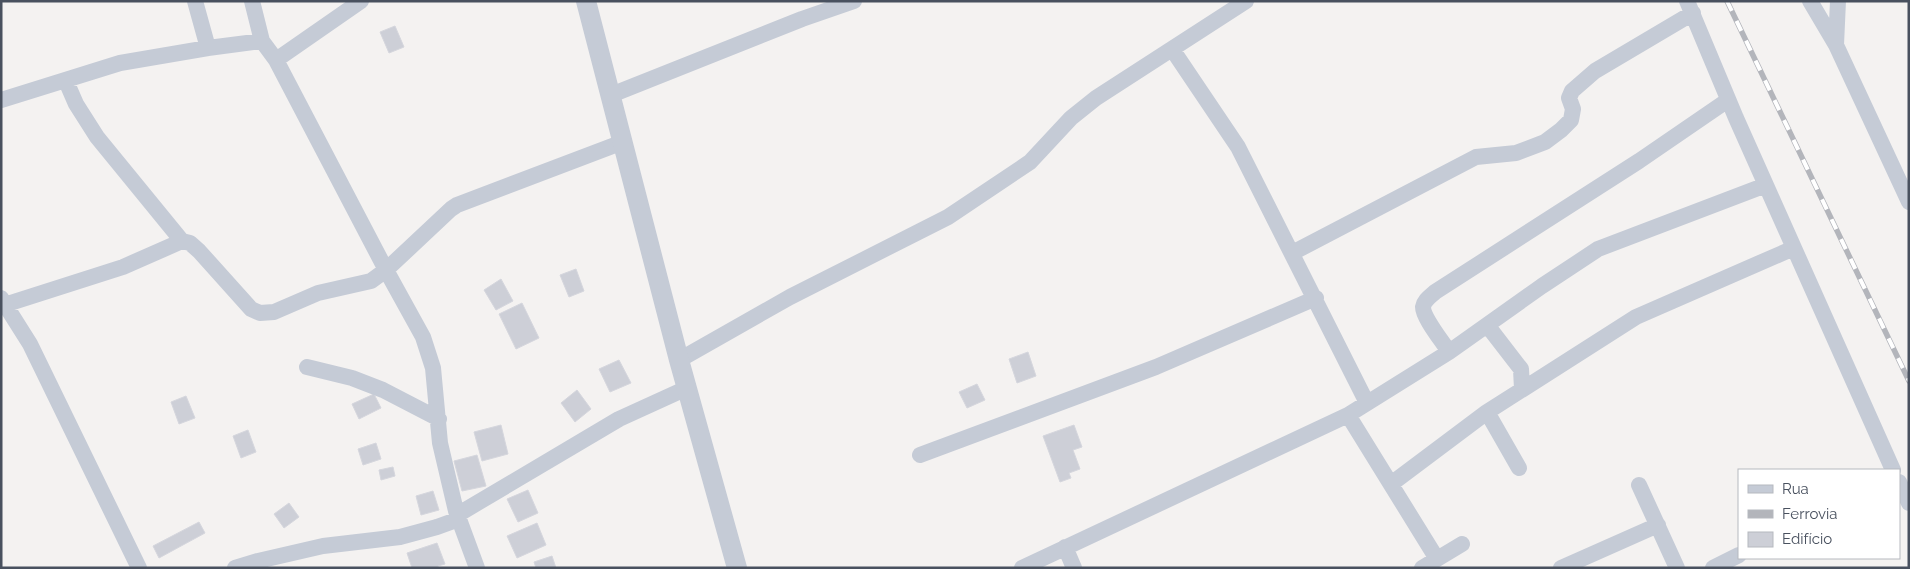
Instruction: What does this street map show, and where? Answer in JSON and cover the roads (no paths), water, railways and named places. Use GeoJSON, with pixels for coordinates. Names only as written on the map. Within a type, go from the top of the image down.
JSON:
{"type":"FeatureCollection","features":[{"type":"Feature","properties":{"kind":"street"},"geometry":{"type":"LineString","coordinates":[[195,1],[208,48]]}},
{"type":"Feature","properties":{"kind":"street"},"geometry":{"type":"LineString","coordinates":[[252,1],[262,41],[276,60],[423,337],[433,368],[440,443],[458,517],[477,568]]}},
{"type":"Feature","properties":{"kind":"street"},"geometry":{"type":"LineString","coordinates":[[276,60],[361,1]]}},
{"type":"Feature","properties":{"kind":"street"},"geometry":{"type":"LineString","coordinates":[[586,1],[679,360],[737,568]]}},
{"type":"Feature","properties":{"kind":"street"},"geometry":{"type":"LineString","coordinates":[[611,95],[802,19],[854,1]]}},
{"type":"Feature","properties":{"kind":"street"},"geometry":{"type":"LineString","coordinates":[[679,360],[790,298],[948,217],[1030,162],[1071,118],[1096,98],[1246,1]]}},
{"type":"Feature","properties":{"kind":"street"},"geometry":{"type":"LineString","coordinates":[[1810,1],[1836,45],[1909,202]]}},
{"type":"Feature","properties":{"kind":"street"},"geometry":{"type":"LineString","coordinates":[[1836,45],[1838,1]]}},
{"type":"Feature","properties":{"kind":"street"},"geometry":{"type":"LineString","coordinates":[[1292,254],[1476,157],[1516,153],[1545,142],[1571,120],[1574,109],[1569,98],[1572,91],[1594,71],[1690,7],[1728,100],[1893,469]]}},
{"type":"Feature","properties":{"kind":"street"},"geometry":{"type":"LineString","coordinates":[[1,100],[120,63],[262,41]]}},
{"type":"Feature","properties":{"kind":"street"},"geometry":{"type":"LineString","coordinates":[[1172,49],[1238,147],[1316,298],[1367,403]]}},
{"type":"Feature","properties":{"kind":"street"},"geometry":{"type":"LineString","coordinates":[[66,81],[76,104],[97,137],[182,241],[190,243],[199,251],[252,309],[260,313],[274,312],[318,293],[371,281],[386,270],[457,205],[623,142]]}},
{"type":"Feature","properties":{"kind":"street"},"geometry":{"type":"LineString","coordinates":[[1449,352],[1425,316],[1423,308],[1430,296],[1639,161],[1728,100]]}},
{"type":"Feature","properties":{"kind":"street"},"geometry":{"type":"LineString","coordinates":[[1022,568],[1348,415],[1449,352],[1598,249],[1766,185]]}},
{"type":"Feature","properties":{"kind":"street"},"geometry":{"type":"LineString","coordinates":[[139,568],[30,344],[2,303],[123,267],[182,241]]}},
{"type":"Feature","properties":{"kind":"street"},"geometry":{"type":"LineString","coordinates":[[1391,484],[1487,412],[1545,373],[1636,317],[1794,248]]}},
{"type":"Feature","properties":{"kind":"street"},"geometry":{"type":"LineString","coordinates":[[920,455],[1156,367],[1316,298]]}},
{"type":"Feature","properties":{"kind":"street"},"geometry":{"type":"LineString","coordinates":[[1487,325],[1520,369],[1522,389]]}},
{"type":"Feature","properties":{"kind":"street"},"geometry":{"type":"LineString","coordinates":[[307,367],[352,378],[383,390],[439,419]]}},
{"type":"Feature","properties":{"kind":"street"},"geometry":{"type":"LineString","coordinates":[[1520,369],[1545,373]]}},
{"type":"Feature","properties":{"kind":"street"},"geometry":{"type":"LineString","coordinates":[[235,568],[258,560],[323,546],[400,537],[437,527],[458,517],[619,419],[687,388]]}},
{"type":"Feature","properties":{"kind":"street"},"geometry":{"type":"LineString","coordinates":[[1487,412],[1518,468]]}},
{"type":"Feature","properties":{"kind":"street"},"geometry":{"type":"LineString","coordinates":[[1348,415],[1437,559]]}},
{"type":"Feature","properties":{"kind":"street"},"geometry":{"type":"LineString","coordinates":[[1639,485],[1677,568]]}},
{"type":"Feature","properties":{"kind":"street"},"geometry":{"type":"LineString","coordinates":[[1561,568],[1658,525]]}},
{"type":"Feature","properties":{"kind":"street"},"geometry":{"type":"LineString","coordinates":[[1422,568],[1462,544]]}},
{"type":"Feature","properties":{"kind":"street"},"geometry":{"type":"LineString","coordinates":[[1065,547],[1074,568]]}},
{"type":"Feature","properties":{"kind":"street"},"geometry":{"type":"LineString","coordinates":[[1713,568],[1738,556]]}},
{"type":"Feature","properties":{"kind":"railway"},"geometry":{"type":"LineString","coordinates":[[1727,1],[1909,381]]}}]}
